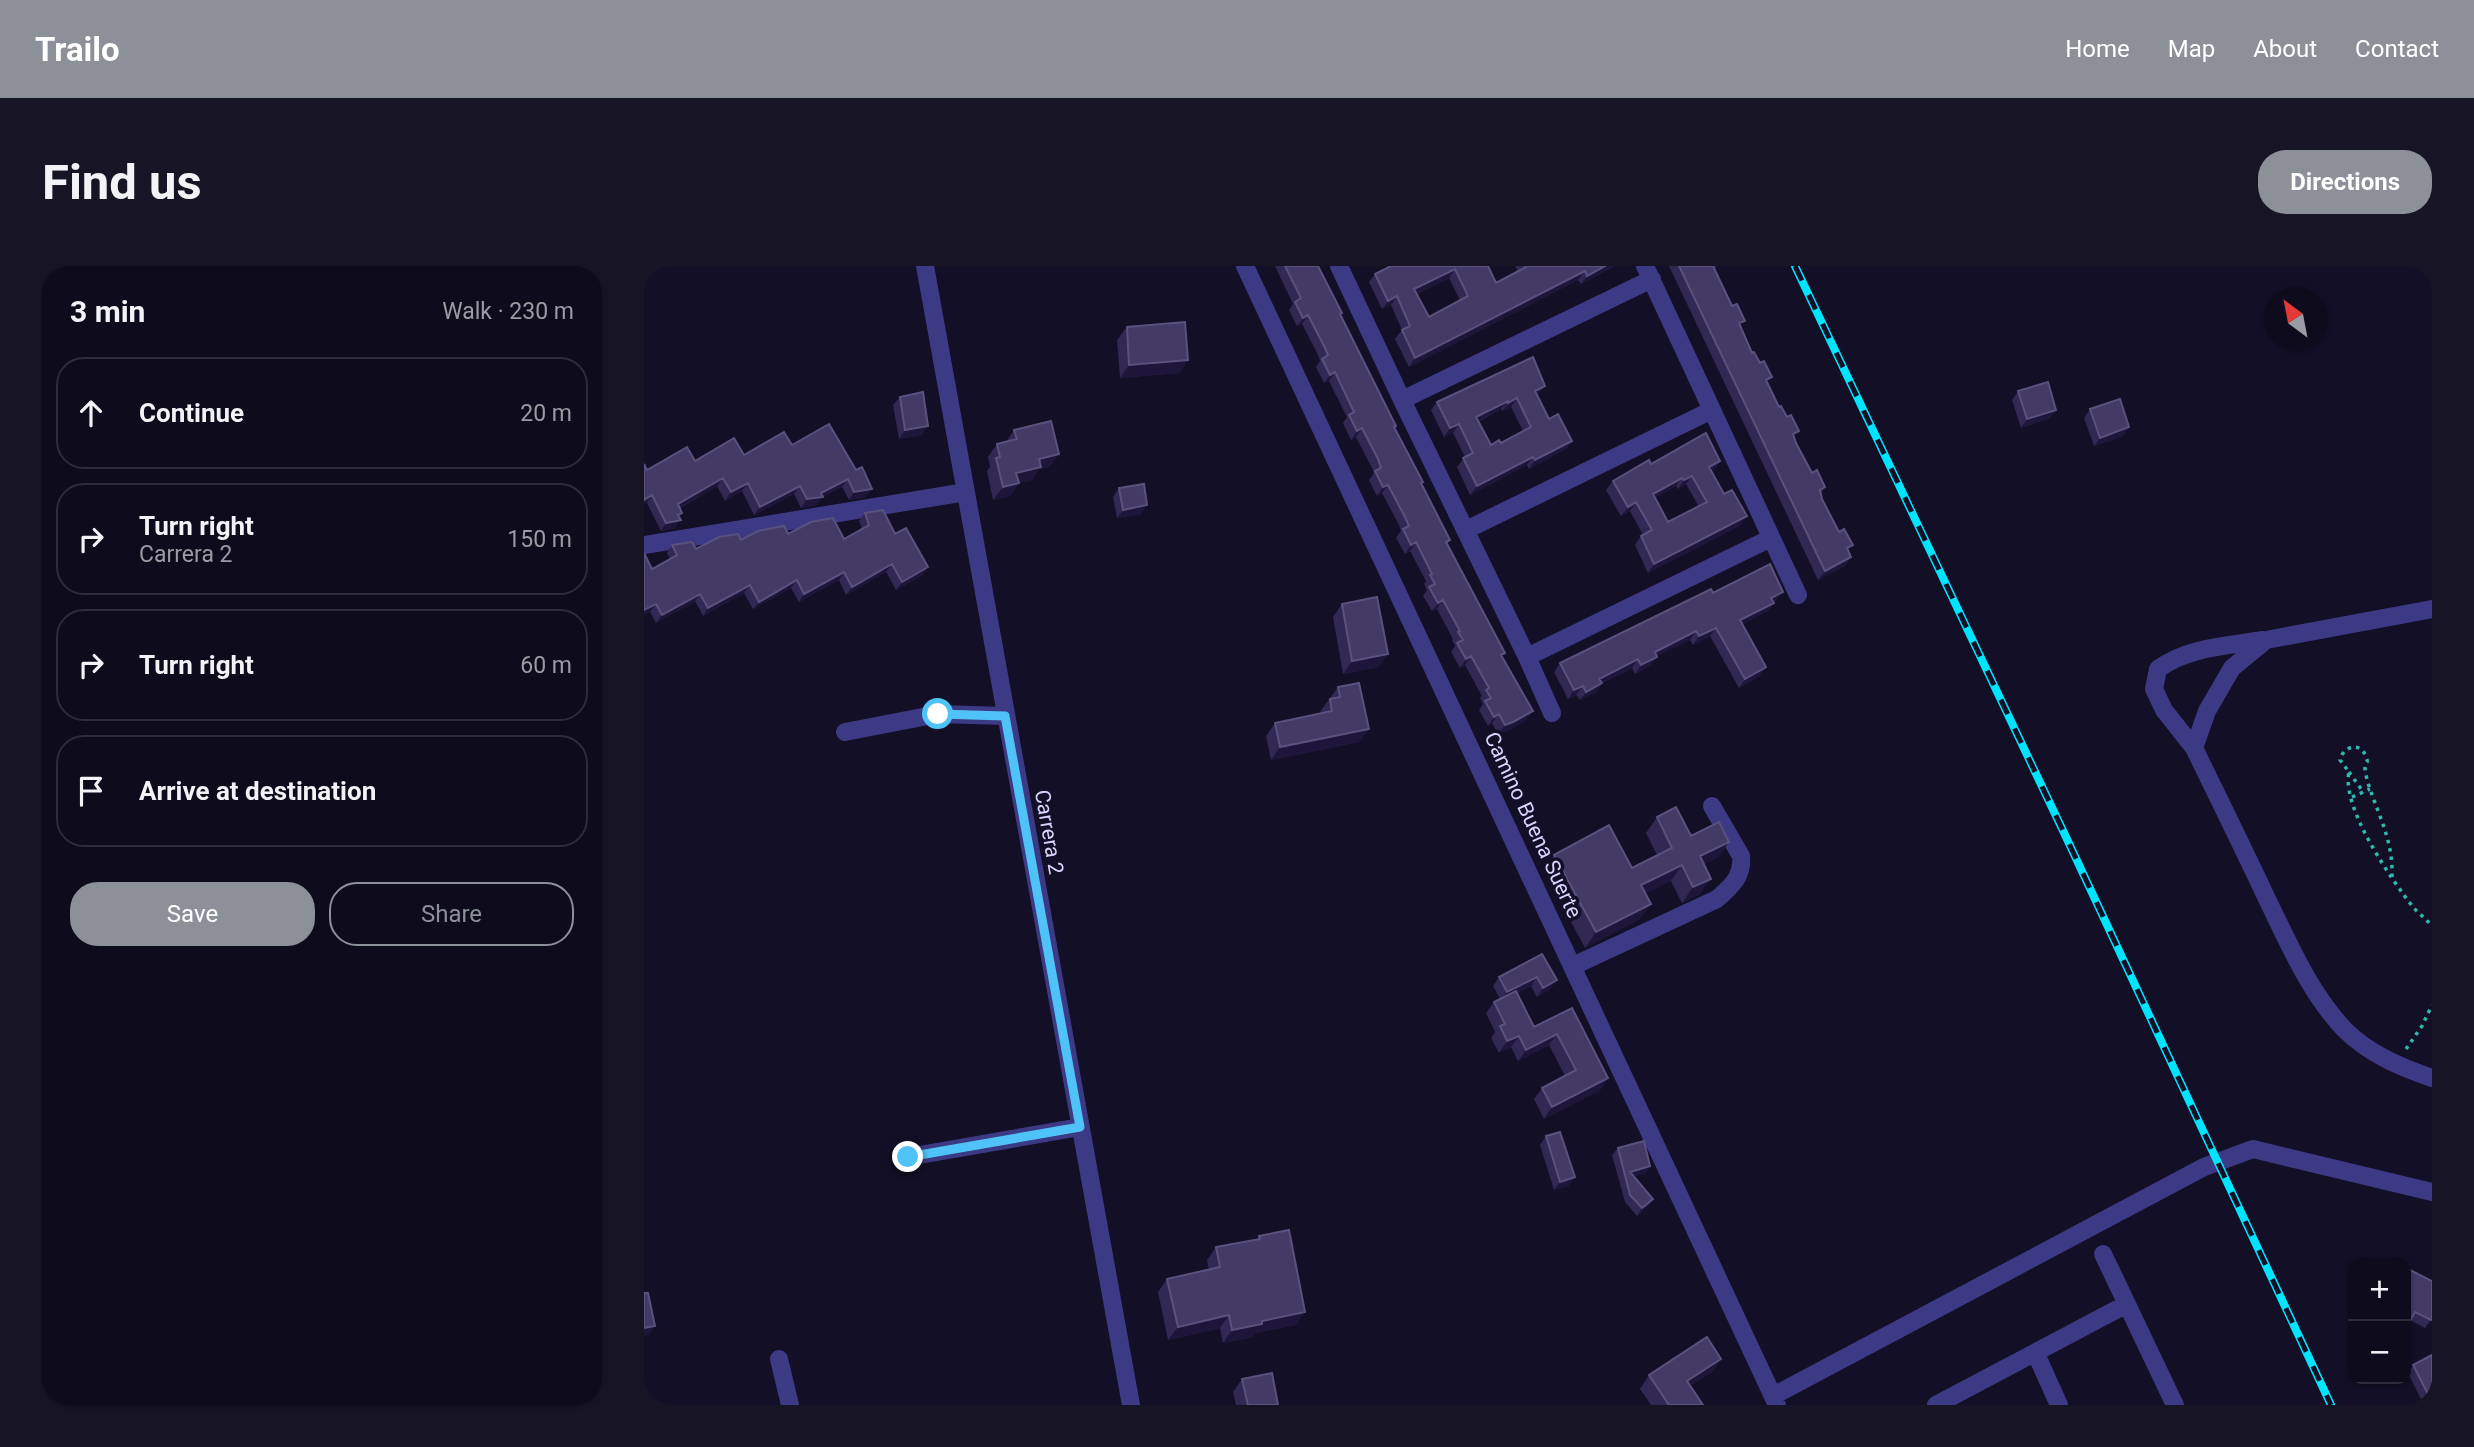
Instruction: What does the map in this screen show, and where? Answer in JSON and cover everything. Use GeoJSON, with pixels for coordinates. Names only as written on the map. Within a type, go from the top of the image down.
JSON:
{"type":"FeatureCollection","features":[{"type":"Feature","properties":{"kind":"street","name":"Carrera 2"},"geometry":{"type":"LineString","coordinates":[[925,266],[1131,1405]]}},
{"type":"Feature","properties":{"kind":"street","name":"Camino Buena Suerte"},"geometry":{"type":"LineString","coordinates":[[1245,266],[1775,1401]]}},
{"type":"Feature","properties":{"kind":"street"},"geometry":{"type":"LineString","coordinates":[[1342,267],[1402,400],[1552,713]]}},
{"type":"Feature","properties":{"kind":"street"},"geometry":{"type":"LineString","coordinates":[[1402,400],[1649,272],[1798,595]]}},
{"type":"Feature","properties":{"kind":"street"},"geometry":{"type":"LineString","coordinates":[[1466,530],[1712,410]]}},
{"type":"Feature","properties":{"kind":"street"},"geometry":{"type":"LineString","coordinates":[[644,545],[966,492]]}},
{"type":"Feature","properties":{"kind":"street"},"geometry":{"type":"LineString","coordinates":[[1527,657],[1771,538]]}},
{"type":"Feature","properties":{"kind":"street"},"geometry":{"type":"LineString","coordinates":[[2432,609],[2174,657],[2158,668],[2154,690],[2164,710],[2194,748],[2300,967],[2318,996],[2346,1030],[2369,1049],[2395,1065],[2432,1078]]}},
{"type":"Feature","properties":{"kind":"street"},"geometry":{"type":"LineString","coordinates":[[2194,748],[2207,711],[2232,668],[2266,640]]}},
{"type":"Feature","properties":{"kind":"street"},"geometry":{"type":"LineString","coordinates":[[845,732],[938,714],[1005,716]]}},
{"type":"Feature","properties":{"kind":"street"},"geometry":{"type":"LineString","coordinates":[[1573,966],[1717,899],[1736,882],[1742,865],[1741,856],[1712,806]]}},
{"type":"Feature","properties":{"kind":"street"},"geometry":{"type":"LineString","coordinates":[[908,1157],[1080,1127]]}},
{"type":"Feature","properties":{"kind":"street"},"geometry":{"type":"LineString","coordinates":[[1775,1401],[2204,1167],[2253,1149],[2432,1192]]}},
{"type":"Feature","properties":{"kind":"street"},"geometry":{"type":"LineString","coordinates":[[2103,1254],[2175,1405]]}},
{"type":"Feature","properties":{"kind":"street"},"geometry":{"type":"LineString","coordinates":[[1936,1405],[2127,1304]]}},
{"type":"Feature","properties":{"kind":"street"},"geometry":{"type":"LineString","coordinates":[[2036,1354],[2059,1405]]}},
{"type":"Feature","properties":{"kind":"street"},"geometry":{"type":"LineString","coordinates":[[779,1359],[790,1405]]}},
{"type":"Feature","properties":{"kind":"path"},"geometry":{"type":"LineString","coordinates":[[2364,793],[2340,760],[2342,753],[2354,747],[2365,755],[2370,789],[2388,835],[2393,857],[2392,877]]}},
{"type":"Feature","properties":{"kind":"path"},"geometry":{"type":"LineString","coordinates":[[2349,772],[2346,787],[2352,797],[2357,817],[2380,862],[2414,909],[2432,927]]}},
{"type":"Feature","properties":{"kind":"path"},"geometry":{"type":"LineString","coordinates":[[2352,797],[2370,789]]}},
{"type":"Feature","properties":{"kind":"path"},"geometry":{"type":"LineString","coordinates":[[2395,1065],[2422,1026],[2432,1005]]}},
{"type":"Feature","properties":{"kind":"building"},"geometry":{"type":"Polygon","coordinates":[[[1285,266],[1318,266],[1342,313],[1340,314],[1450,540],[1446,542],[1505,653],[1501,655],[1533,711],[1513,722],[1505,725],[1499,714],[1494,717],[1485,701],[1491,698],[1486,690],[1489,688],[1471,656],[1466,659],[1457,643],[1463,640],[1443,600],[1438,603],[1429,587],[1435,584],[1430,575],[1432,574],[1416,542],[1411,545],[1403,529],[1409,526],[1388,485],[1383,487],[1375,471],[1381,468],[1378,459],[1362,428],[1357,431],[1349,415],[1354,412],[1335,372],[1330,375],[1322,359],[1328,355],[1308,315],[1303,318],[1295,302],[1301,298],[1285,266]]]}},
{"type":"Feature","properties":{"kind":"building"},"geometry":{"type":"Polygon","coordinates":[[[1391,266],[1488,266],[1496,283],[1525,266],[1605,266],[1587,276],[1585,271],[1415,358],[1402,330],[1410,326],[1397,296],[1388,301],[1375,274],[1391,266]],[[1455,269],[1414,289],[1429,317],[1468,296],[1455,269]]]}},
{"type":"Feature","properties":{"kind":"building"},"geometry":{"type":"Polygon","coordinates":[[[1679,266],[1713,266],[1732,306],[1737,304],[1745,321],[1739,323],[1752,353],[1754,352],[1760,363],[1764,361],[1772,377],[1766,380],[1779,407],[1781,406],[1787,417],[1791,415],[1799,431],[1793,434],[1796,443],[1812,473],[1817,470],[1825,487],[1820,490],[1822,499],[1839,532],[1844,529],[1853,545],[1847,548],[1851,557],[1825,571],[1679,266]]]}},
{"type":"Feature","properties":{"kind":"building"},"geometry":{"type":"Polygon","coordinates":[[[1185,322],[1188,360],[1129,365],[1127,327],[1185,322]]]}},
{"type":"Feature","properties":{"kind":"building"},"geometry":{"type":"Polygon","coordinates":[[[1533,357],[1545,386],[1535,391],[1549,419],[1558,414],[1572,441],[1535,460],[1533,457],[1477,486],[1463,458],[1473,453],[1459,424],[1450,428],[1437,402],[1533,357]],[[1517,398],[1476,417],[1491,445],[1499,440],[1501,443],[1531,427],[1517,398]]]}},
{"type":"Feature","properties":{"kind":"building"},"geometry":{"type":"Polygon","coordinates":[[[2048,382],[2056,410],[2027,419],[2018,391],[2048,382]]]}},
{"type":"Feature","properties":{"kind":"building"},"geometry":{"type":"Polygon","coordinates":[[[923,392],[928,426],[905,430],[900,397],[923,392]]]}},
{"type":"Feature","properties":{"kind":"building"},"geometry":{"type":"Polygon","coordinates":[[[2120,399],[2129,427],[2100,438],[2090,409],[2120,399]]]}},
{"type":"Feature","properties":{"kind":"building"},"geometry":{"type":"Polygon","coordinates":[[[1051,421],[1059,454],[1039,459],[1041,467],[1016,473],[1019,483],[1003,487],[996,458],[1000,457],[997,444],[1017,439],[1014,430],[1051,421]]]}},
{"type":"Feature","properties":{"kind":"building"},"geometry":{"type":"Polygon","coordinates":[[[829,424],[856,470],[862,467],[872,489],[854,492],[848,479],[821,493],[823,497],[807,499],[800,486],[760,507],[748,483],[731,492],[723,478],[678,504],[682,513],[678,515],[681,520],[666,523],[652,495],[644,500],[644,464],[647,470],[687,447],[695,461],[734,438],[744,455],[784,432],[792,445],[829,424]]]}},
{"type":"Feature","properties":{"kind":"building"},"geometry":{"type":"Polygon","coordinates":[[[1706,433],[1720,461],[1709,467],[1724,494],[1732,490],[1747,516],[1654,564],[1641,536],[1652,530],[1636,502],[1628,507],[1613,481],[1649,460],[1651,464],[1706,433]],[[1692,476],[1684,480],[1682,478],[1653,494],[1668,522],[1707,502],[1692,476]]]}},
{"type":"Feature","properties":{"kind":"building"},"geometry":{"type":"Polygon","coordinates":[[[1144,484],[1147,505],[1123,510],[1119,488],[1144,484]]]}},
{"type":"Feature","properties":{"kind":"building"},"geometry":{"type":"Polygon","coordinates":[[[883,510],[895,534],[906,528],[928,567],[902,582],[892,564],[852,587],[844,572],[804,594],[797,580],[759,602],[750,585],[708,608],[700,594],[662,615],[656,604],[644,610],[644,553],[652,569],[677,555],[672,545],[692,542],[696,549],[719,537],[738,534],[741,540],[758,531],[784,526],[788,534],[811,522],[833,518],[844,539],[869,525],[865,513],[883,510]]]}},
{"type":"Feature","properties":{"kind":"building"},"geometry":{"type":"Polygon","coordinates":[[[1770,564],[1783,592],[1771,598],[1774,603],[1740,620],[1766,667],[1745,679],[1716,628],[1699,636],[1696,631],[1655,652],[1657,657],[1641,665],[1638,659],[1599,679],[1602,683],[1586,692],[1583,686],[1574,690],[1560,663],[1711,589],[1713,593],[1770,564]]]}},
{"type":"Feature","properties":{"kind":"building"},"geometry":{"type":"Polygon","coordinates":[[[1377,597],[1388,654],[1352,661],[1342,604],[1377,597]]]}},
{"type":"Feature","properties":{"kind":"building"},"geometry":{"type":"Polygon","coordinates":[[[1359,683],[1369,729],[1280,747],[1275,723],[1332,711],[1330,699],[1340,697],[1338,687],[1359,683]]]}},
{"type":"Feature","properties":{"kind":"building"},"geometry":{"type":"Polygon","coordinates":[[[1676,807],[1691,836],[1719,822],[1729,842],[1700,856],[1711,879],[1693,887],[1682,865],[1641,885],[1651,904],[1596,932],[1554,855],[1609,825],[1632,868],[1672,848],[1657,817],[1676,807]]]}},
{"type":"Feature","properties":{"kind":"building"},"geometry":{"type":"Polygon","coordinates":[[[1542,954],[1557,980],[1543,988],[1537,977],[1507,992],[1499,977],[1542,954]]]}},
{"type":"Feature","properties":{"kind":"building"},"geometry":{"type":"Polygon","coordinates":[[[1516,991],[1534,1027],[1572,1008],[1608,1078],[1552,1107],[1542,1088],[1576,1070],[1557,1034],[1526,1050],[1519,1036],[1507,1041],[1500,1026],[1505,1024],[1494,1002],[1516,991]]]}},
{"type":"Feature","properties":{"kind":"building"},"geometry":{"type":"Polygon","coordinates":[[[1560,1132],[1575,1177],[1560,1182],[1546,1136],[1560,1132]]]}},
{"type":"Feature","properties":{"kind":"building"},"geometry":{"type":"Polygon","coordinates":[[[1644,1141],[1650,1166],[1630,1172],[1653,1199],[1642,1208],[1630,1195],[1618,1148],[1644,1141]]]}},
{"type":"Feature","properties":{"kind":"building"},"geometry":{"type":"Polygon","coordinates":[[[1289,1230],[1305,1312],[1232,1330],[1229,1315],[1178,1327],[1167,1279],[1220,1267],[1216,1247],[1260,1239],[1259,1236],[1289,1230]]]}},
{"type":"Feature","properties":{"kind":"building"},"geometry":{"type":"Polygon","coordinates":[[[2411,1270],[2432,1281],[2431,1320],[2415,1312],[2411,1319],[2411,1270]]]}},
{"type":"Feature","properties":{"kind":"building"},"geometry":{"type":"Polygon","coordinates":[[[644,1293],[648,1293],[655,1326],[644,1328],[644,1293]]]}},
{"type":"Feature","properties":{"kind":"building"},"geometry":{"type":"Polygon","coordinates":[[[1707,1337],[1721,1359],[1687,1381],[1703,1405],[1669,1405],[1649,1375],[1707,1337]]]}},
{"type":"Feature","properties":{"kind":"building"},"geometry":{"type":"Polygon","coordinates":[[[2432,1355],[2432,1402],[2413,1365],[2432,1355]]]}},
{"type":"Feature","properties":{"kind":"building"},"geometry":{"type":"Polygon","coordinates":[[[1272,1373],[1278,1405],[1248,1405],[1242,1379],[1272,1373]]]}},
{"type":"Feature","properties":{"kind":"railway"},"geometry":{"type":"LineString","coordinates":[[1795,266],[2331,1405]]}},
{"type":"Feature","properties":{"kind":"route"},"geometry":{"type":"LineString","coordinates":[[908,1157],[1080,1127],[1005,716],[938,714]]}}]}
